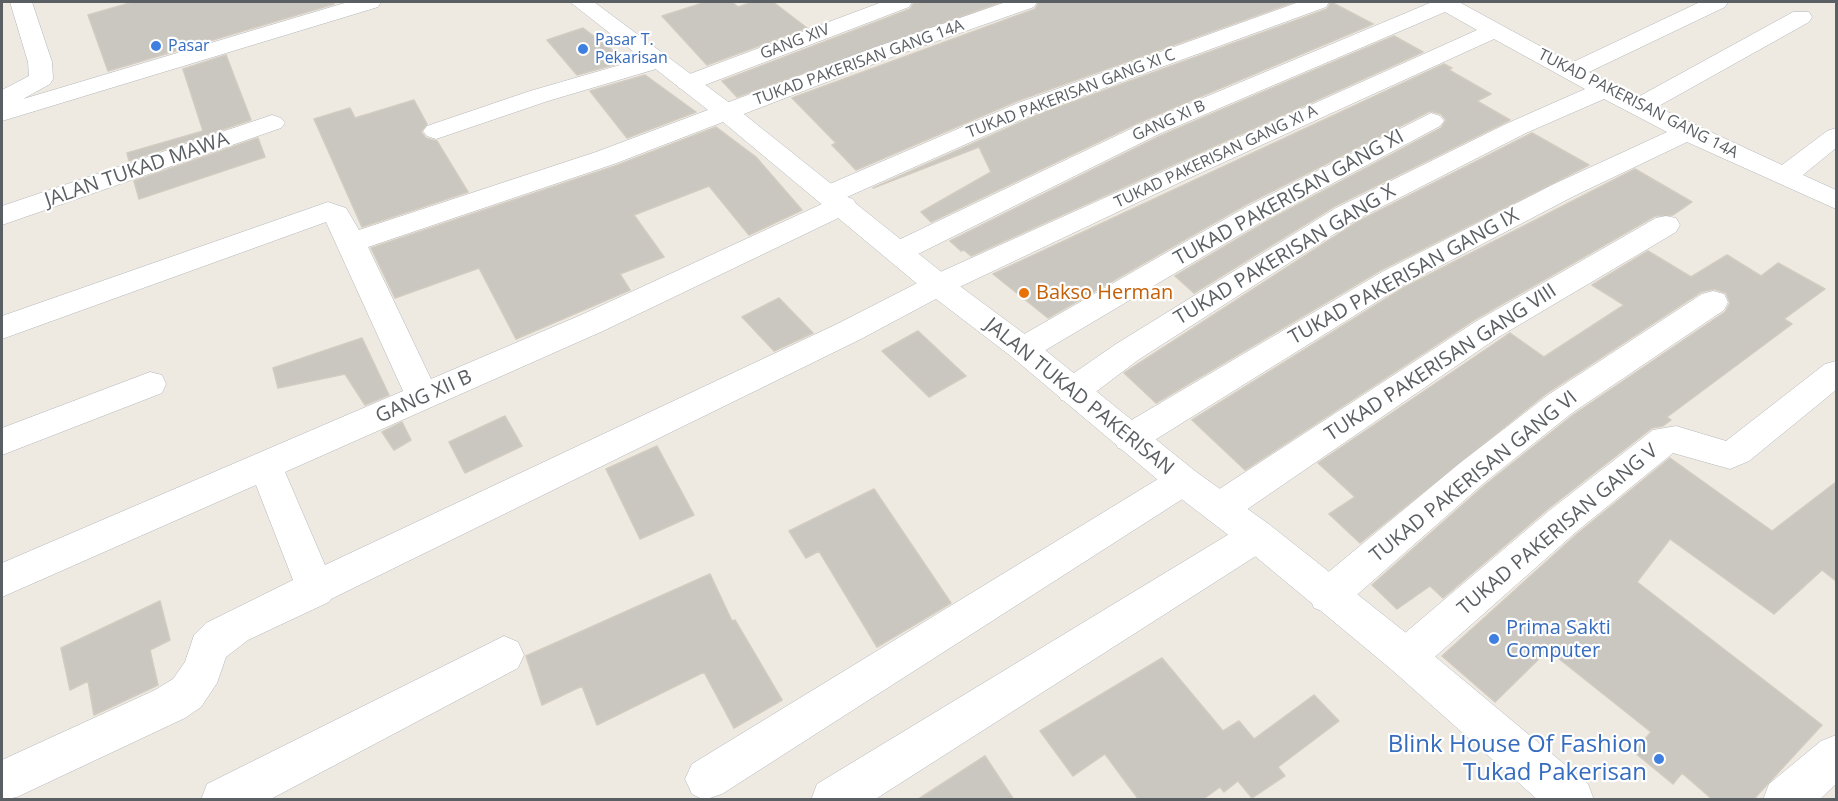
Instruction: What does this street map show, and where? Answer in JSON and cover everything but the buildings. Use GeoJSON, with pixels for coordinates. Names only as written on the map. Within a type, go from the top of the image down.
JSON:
{"type":"FeatureCollection","features":[{"type":"Feature","properties":{"kind":"street"},"geometry":{"type":"LineString","coordinates":[[2,100],[41,79],[40,62],[21,2]]}},
{"type":"Feature","properties":{"kind":"street"},"geometry":{"type":"LineString","coordinates":[[2,113],[370,2]]}},
{"type":"Feature","properties":{"kind":"street","name":"JALAN TUKAD PAKERISAN"},"geometry":{"type":"LineString","coordinates":[[582,2],[726,112],[938,285],[1023,349],[1183,481],[1257,536],[1328,596],[1406,657],[1572,800]]}},
{"type":"Feature","properties":{"kind":"street","name":"GANG XIV"},"geometry":{"type":"LineString","coordinates":[[688,83],[901,2]]}},
{"type":"Feature","properties":{"kind":"street","name":"TUKAD PAKERISAN GANG 14A"},"geometry":{"type":"LineString","coordinates":[[352,242],[613,155],[881,53],[1026,2]]}},
{"type":"Feature","properties":{"kind":"street","name":"TUKAD PAKERISAN GANG XI C"},"geometry":{"type":"LineString","coordinates":[[836,200],[1027,108],[1318,2]]}},
{"type":"Feature","properties":{"kind":"street","name":"TUKAD PAKERISAN GANG 14A"},"geometry":{"type":"LineString","coordinates":[[1445,2],[1570,72],[1687,132],[1836,200]]}},
{"type":"Feature","properties":{"kind":"street","name":"GANG XI B"},"geometry":{"type":"LineString","coordinates":[[898,252],[1150,129],[1445,2]]}},
{"type":"Feature","properties":{"kind":"street"},"geometry":{"type":"LineString","coordinates":[[1570,72],[1717,2]]}},
{"type":"Feature","properties":{"kind":"street"},"geometry":{"type":"LineString","coordinates":[[1638,107],[1801,17]]}},
{"type":"Feature","properties":{"kind":"street","name":"TUKAD PAKERISAN GANG XI A"},"geometry":{"type":"LineString","coordinates":[[2,782],[170,704],[187,693],[197,681],[208,648],[220,636],[938,285],[1178,173],[1495,30]]}},
{"type":"Feature","properties":{"kind":"street"},"geometry":{"type":"LineString","coordinates":[[436,131],[539,96],[658,61]]}},
{"type":"Feature","properties":{"kind":"street","name":"TUKAD PAKERISAN GANG X"},"geometry":{"type":"LineString","coordinates":[[1073,392],[1127,352],[1337,219],[1517,128],[1605,90]]}},
{"type":"Feature","properties":{"kind":"street","name":"TUKAD PAKERISAN GANG XI"},"geometry":{"type":"LineString","coordinates":[[1023,349],[1258,212],[1431,121]]}},
{"type":"Feature","properties":{"kind":"street","name":"JALAN TUKAD MAWA"},"geometry":{"type":"LineString","coordinates":[[2,216],[272,123]]}},
{"type":"Feature","properties":{"kind":"street","name":"TUKAD PAKERISAN GANG IX"},"geometry":{"type":"LineString","coordinates":[[1130,438],[1392,279],[1564,190],[1687,132]]}},
{"type":"Feature","properties":{"kind":"street"},"geometry":{"type":"LineString","coordinates":[[1785,176],[1836,136]]}},
{"type":"Feature","properties":{"kind":"street","name":"GANG XII B"},"geometry":{"type":"LineString","coordinates":[[2,580],[423,398],[755,248],[836,200]]}},
{"type":"Feature","properties":{"kind":"street"},"geometry":{"type":"LineString","coordinates":[[2,328],[319,213],[336,214],[352,242],[423,398]]}},
{"type":"Feature","properties":{"kind":"street","name":"TUKAD PAKERISAN GANG VIII"},"geometry":{"type":"LineString","coordinates":[[1220,508],[1486,330],[1666,225]]}},
{"type":"Feature","properties":{"kind":"street","name":"TUKAD PAKERISAN GANG VI"},"geometry":{"type":"LineString","coordinates":[[1328,596],[1472,473],[1551,411],[1713,302]]}},
{"type":"Feature","properties":{"kind":"street","name":"TUKAD PAKERISAN GANG V"},"geometry":{"type":"LineString","coordinates":[[1406,657],[1563,521],[1665,440],[1676,439],[1716,453],[1730,455],[1737,452],[1836,373]]}},
{"type":"Feature","properties":{"kind":"street"},"geometry":{"type":"LineString","coordinates":[[2,442],[150,384]]}},
{"type":"Feature","properties":{"kind":"street"},"geometry":{"type":"LineString","coordinates":[[266,467],[316,590]]}},
{"type":"Feature","properties":{"kind":"street"},"geometry":{"type":"LineString","coordinates":[[707,779],[1183,481]]}},
{"type":"Feature","properties":{"kind":"street"},"geometry":{"type":"LineString","coordinates":[[833,800],[1257,536]]}},
{"type":"Feature","properties":{"kind":"street"},"geometry":{"type":"LineString","coordinates":[[223,800],[504,655]]}},
{"type":"Feature","properties":{"kind":"street"},"geometry":{"type":"LineString","coordinates":[[1785,800],[1836,756]]}},
{"type":"Feature","properties":{"kind":"place","name":"Pasar"},"geometry":{"type":"Point","coordinates":[156,46]}},
{"type":"Feature","properties":{"kind":"place","name":"Pasar T. Pekarisan"},"geometry":{"type":"Point","coordinates":[583,49]}},
{"type":"Feature","properties":{"kind":"place","name":"Bakso Herman"},"geometry":{"type":"Point","coordinates":[1024,293]}},
{"type":"Feature","properties":{"kind":"place","name":"Prima Sakti Computer"},"geometry":{"type":"Point","coordinates":[1494,639]}},
{"type":"Feature","properties":{"kind":"place","name":"Blink House Of Fashion Tukad Pakerisan"},"geometry":{"type":"Point","coordinates":[1659,759]}}]}
